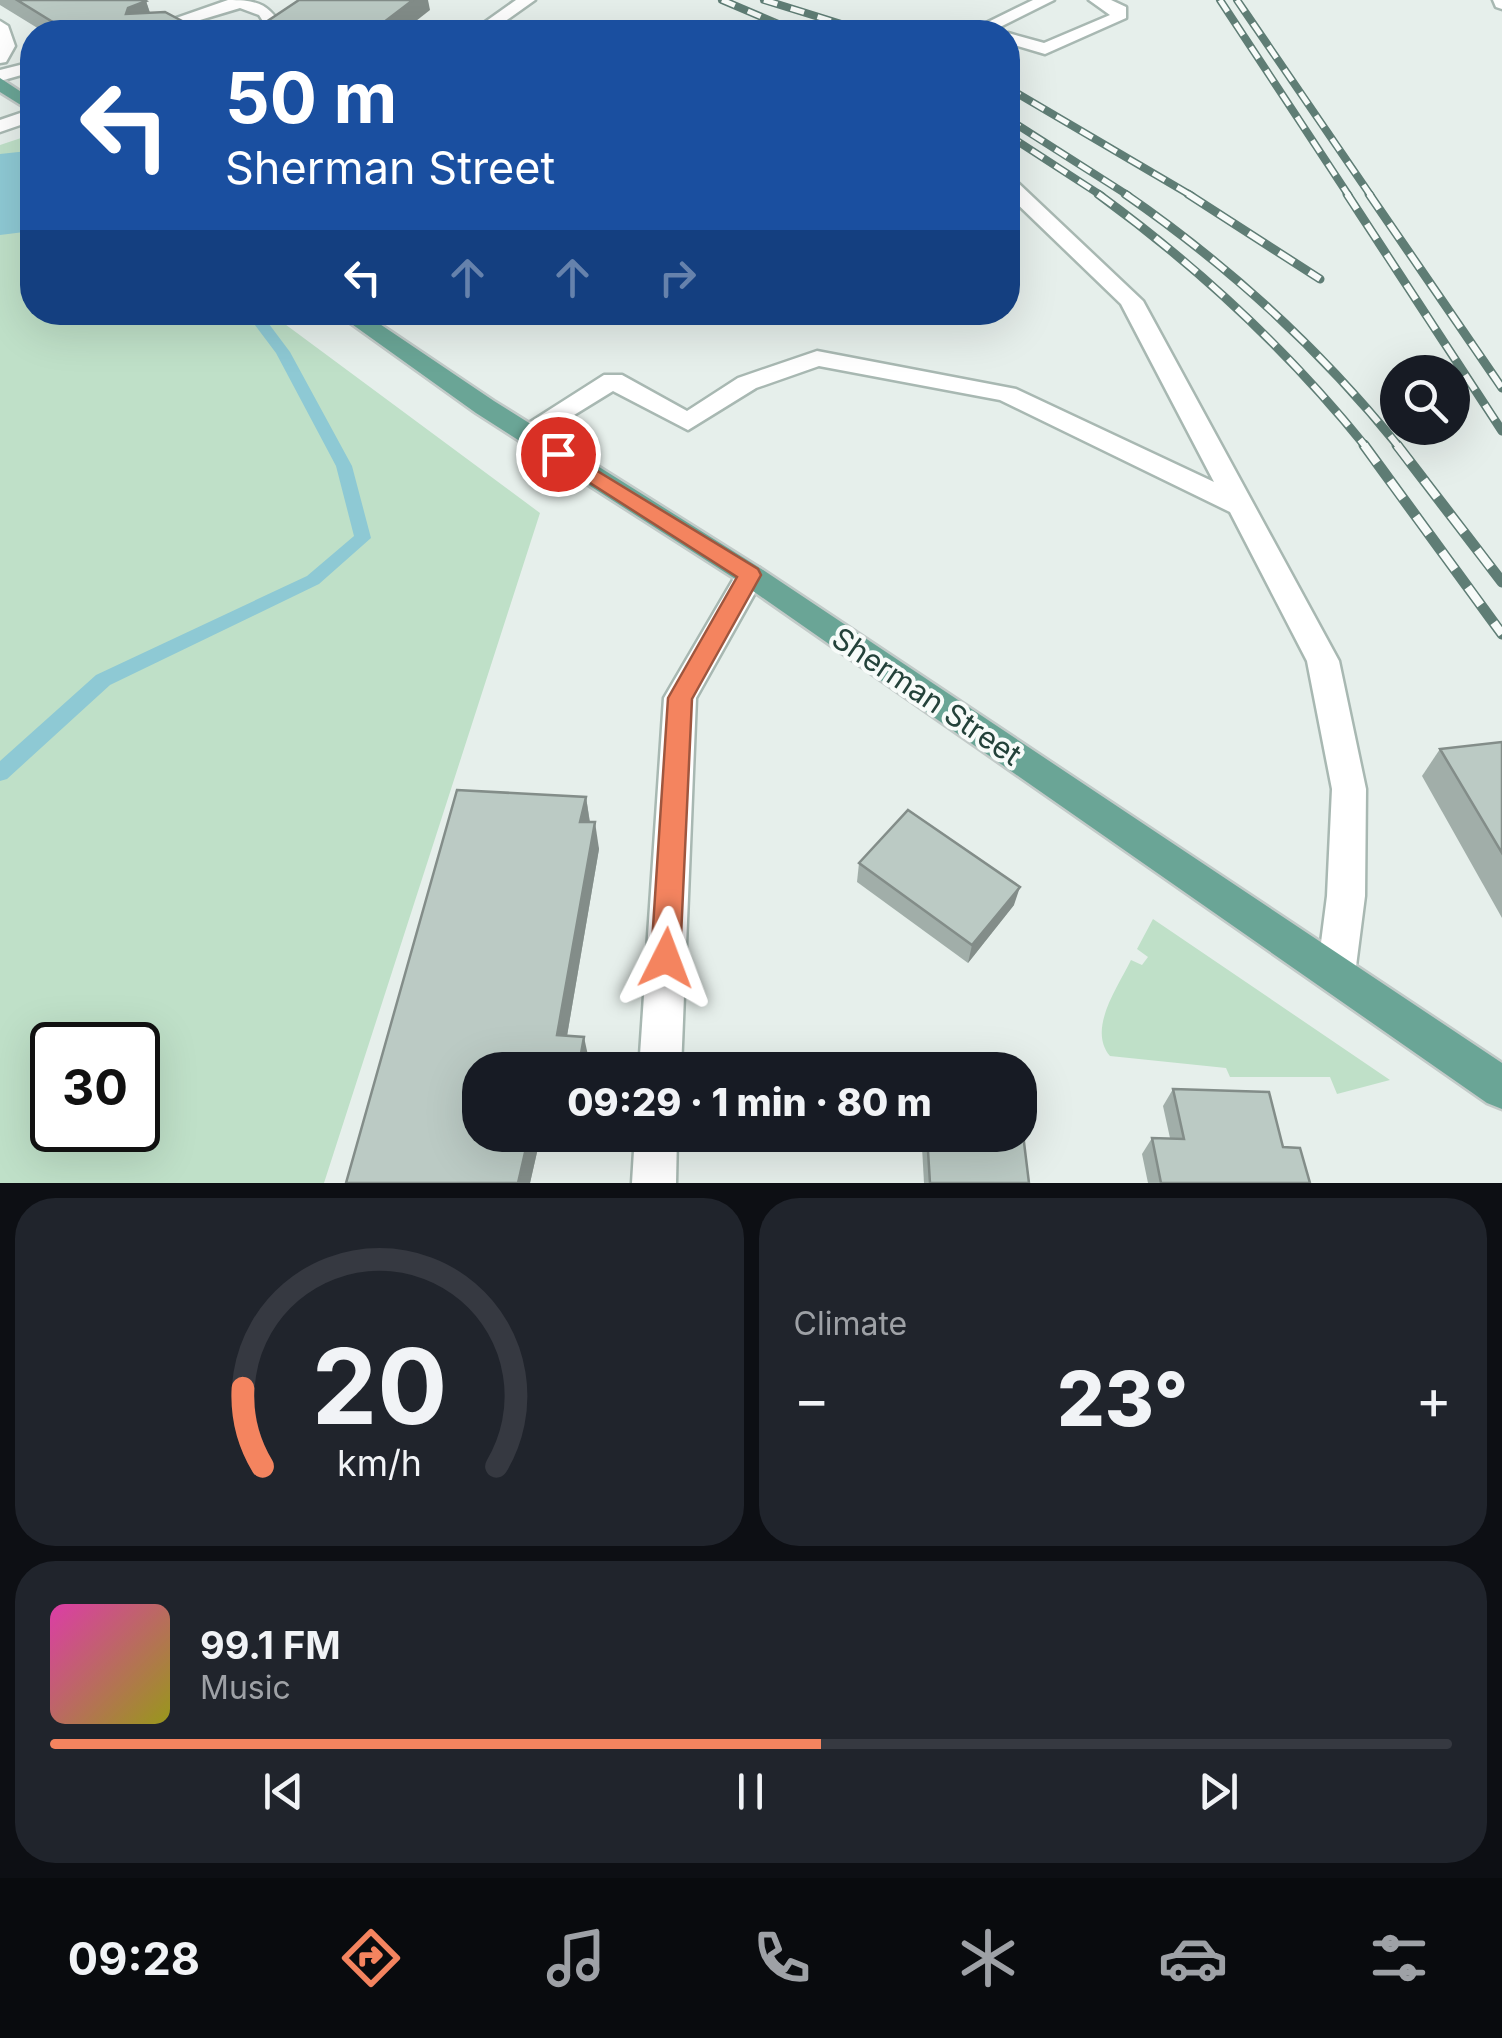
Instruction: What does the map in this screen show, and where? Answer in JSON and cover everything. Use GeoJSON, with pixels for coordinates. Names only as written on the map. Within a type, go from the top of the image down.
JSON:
{"type":"FeatureCollection","features":[{"type":"Feature","properties":{"kind":"main road"},"geometry":{"type":"LineString","coordinates":[[0,80],[20,96]]}},
{"type":"Feature","properties":{"kind":"main road","name":"Sherman Street"},"geometry":{"type":"LineString","coordinates":[[365,325],[526,433],[750,575],[1502,1088]]}},
{"type":"Feature","properties":{"kind":"street"},"geometry":{"type":"LineString","coordinates":[[497,20],[527,0]]}},
{"type":"Feature","properties":{"kind":"street"},"geometry":{"type":"LineString","coordinates":[[1001,20],[1046,0]]}},
{"type":"Feature","properties":{"kind":"street"},"geometry":{"type":"LineString","coordinates":[[1020,43],[1034,49],[1055,47],[1121,14],[1114,6],[1097,0]]}},
{"type":"Feature","properties":{"kind":"street"},"geometry":{"type":"LineString","coordinates":[[182,20],[242,1],[265,12],[270,20]]}},
{"type":"Feature","properties":{"kind":"street"},"geometry":{"type":"LineString","coordinates":[[0,26],[6,45],[0,58]]}},
{"type":"Feature","properties":{"kind":"street"},"geometry":{"type":"LineString","coordinates":[[1020,196],[1130,301],[1324,661],[1337,718],[1350,812],[1336,974]]}},
{"type":"Feature","properties":{"kind":"street"},"geometry":{"type":"LineString","coordinates":[[526,433],[612,380],[688,422],[747,384],[818,358],[1007,394],[1240,506]]}},
{"type":"Feature","properties":{"kind":"street"},"geometry":{"type":"LineString","coordinates":[[661,1052],[680,698],[750,575]]}},
{"type":"Feature","properties":{"kind":"street"},"geometry":{"type":"LineString","coordinates":[[654,1183],[655,1152]]}},
{"type":"Feature","properties":{"kind":"green space"},"geometry":{"type":"Polygon","coordinates":[[[20,138],[20,325],[286,325],[540,513],[324,1183],[0,1183],[0,145],[20,138]]]}},
{"type":"Feature","properties":{"kind":"green space"},"geometry":{"type":"Polygon","coordinates":[[[1153,919],[1390,1080],[1337,1094],[1330,1077],[1230,1077],[1226,1068],[1110,1056],[1102,1033],[1107,1008],[1131,960],[1142,965],[1148,957],[1137,949],[1153,919]]]}},
{"type":"Feature","properties":{"kind":"water"},"geometry":{"type":"Polygon","coordinates":[[[20,152],[20,232],[0,235],[0,154],[20,152]]]}},
{"type":"Feature","properties":{"kind":"building"},"geometry":{"type":"Polygon","coordinates":[[[17,0],[144,0],[128,8],[126,14],[165,12],[180,20],[50,20],[17,0]]]}},
{"type":"Feature","properties":{"kind":"building"},"geometry":{"type":"Polygon","coordinates":[[[299,0],[413,0],[387,20],[269,20],[299,0]]]}},
{"type":"Feature","properties":{"kind":"building"},"geometry":{"type":"Polygon","coordinates":[[[1502,742],[1502,853],[1440,749],[1502,742]]]}},
{"type":"Feature","properties":{"kind":"building"},"geometry":{"type":"Polygon","coordinates":[[[457,790],[586,797],[580,822],[595,822],[557,1035],[584,1037],[581,1052],[462,1052],[462,1152],[525,1152],[518,1183],[346,1183],[457,790]]]}},
{"type":"Feature","properties":{"kind":"building"},"geometry":{"type":"Polygon","coordinates":[[[908,810],[1020,887],[972,945],[859,863],[908,810]]]}},
{"type":"Feature","properties":{"kind":"building"},"geometry":{"type":"Polygon","coordinates":[[[1173,1089],[1269,1092],[1283,1147],[1300,1148],[1310,1183],[1161,1183],[1152,1138],[1184,1139],[1173,1089]]]}},
{"type":"Feature","properties":{"kind":"building"},"geometry":{"type":"Polygon","coordinates":[[[928,1152],[1025,1152],[1029,1183],[930,1183],[928,1152]]]}},
{"type":"Feature","properties":{"kind":"waterway"},"geometry":{"type":"LineString","coordinates":[[0,773],[103,680],[313,580],[363,538],[344,466],[283,352],[262,325]]}},
{"type":"Feature","properties":{"kind":"railway"},"geometry":{"type":"LineString","coordinates":[[722,0],[769,20]]}},
{"type":"Feature","properties":{"kind":"railway"},"geometry":{"type":"LineString","coordinates":[[764,0],[828,20]]}},
{"type":"Feature","properties":{"kind":"railway"},"geometry":{"type":"LineString","coordinates":[[1220,0],[1349,196]]}},
{"type":"Feature","properties":{"kind":"railway"},"geometry":{"type":"LineString","coordinates":[[1237,0],[1371,196]]}},
{"type":"Feature","properties":{"kind":"railway"},"geometry":{"type":"LineString","coordinates":[[1020,95],[1192,196]]}},
{"type":"Feature","properties":{"kind":"railway"},"geometry":{"type":"LineString","coordinates":[[1020,127],[1129,196]]}},
{"type":"Feature","properties":{"kind":"railway"},"geometry":{"type":"LineString","coordinates":[[1020,143],[1102,196]]}},
{"type":"Feature","properties":{"kind":"railway"},"geometry":{"type":"LineString","coordinates":[[1098,194],[1240,312],[1305,377],[1366,447]]}},
{"type":"Feature","properties":{"kind":"railway"},"geometry":{"type":"LineString","coordinates":[[1125,194],[1200,250],[1271,311],[1338,377],[1399,447]]}},
{"type":"Feature","properties":{"kind":"railway"},"geometry":{"type":"LineString","coordinates":[[1188,194],[1320,279]]}},
{"type":"Feature","properties":{"kind":"railway"},"geometry":{"type":"LineString","coordinates":[[1347,194],[1502,431]]}},
{"type":"Feature","properties":{"kind":"railway"},"geometry":{"type":"LineString","coordinates":[[1369,194],[1502,388]]}},
{"type":"Feature","properties":{"kind":"railway"},"geometry":{"type":"LineString","coordinates":[[1364,445],[1502,634]]}},
{"type":"Feature","properties":{"kind":"railway"},"geometry":{"type":"LineString","coordinates":[[1397,445],[1502,582]]}},
{"type":"Feature","properties":{"kind":"route"},"geometry":{"type":"LineString","coordinates":[[558,454],[750,575],[680,698],[666,958]]}}]}
